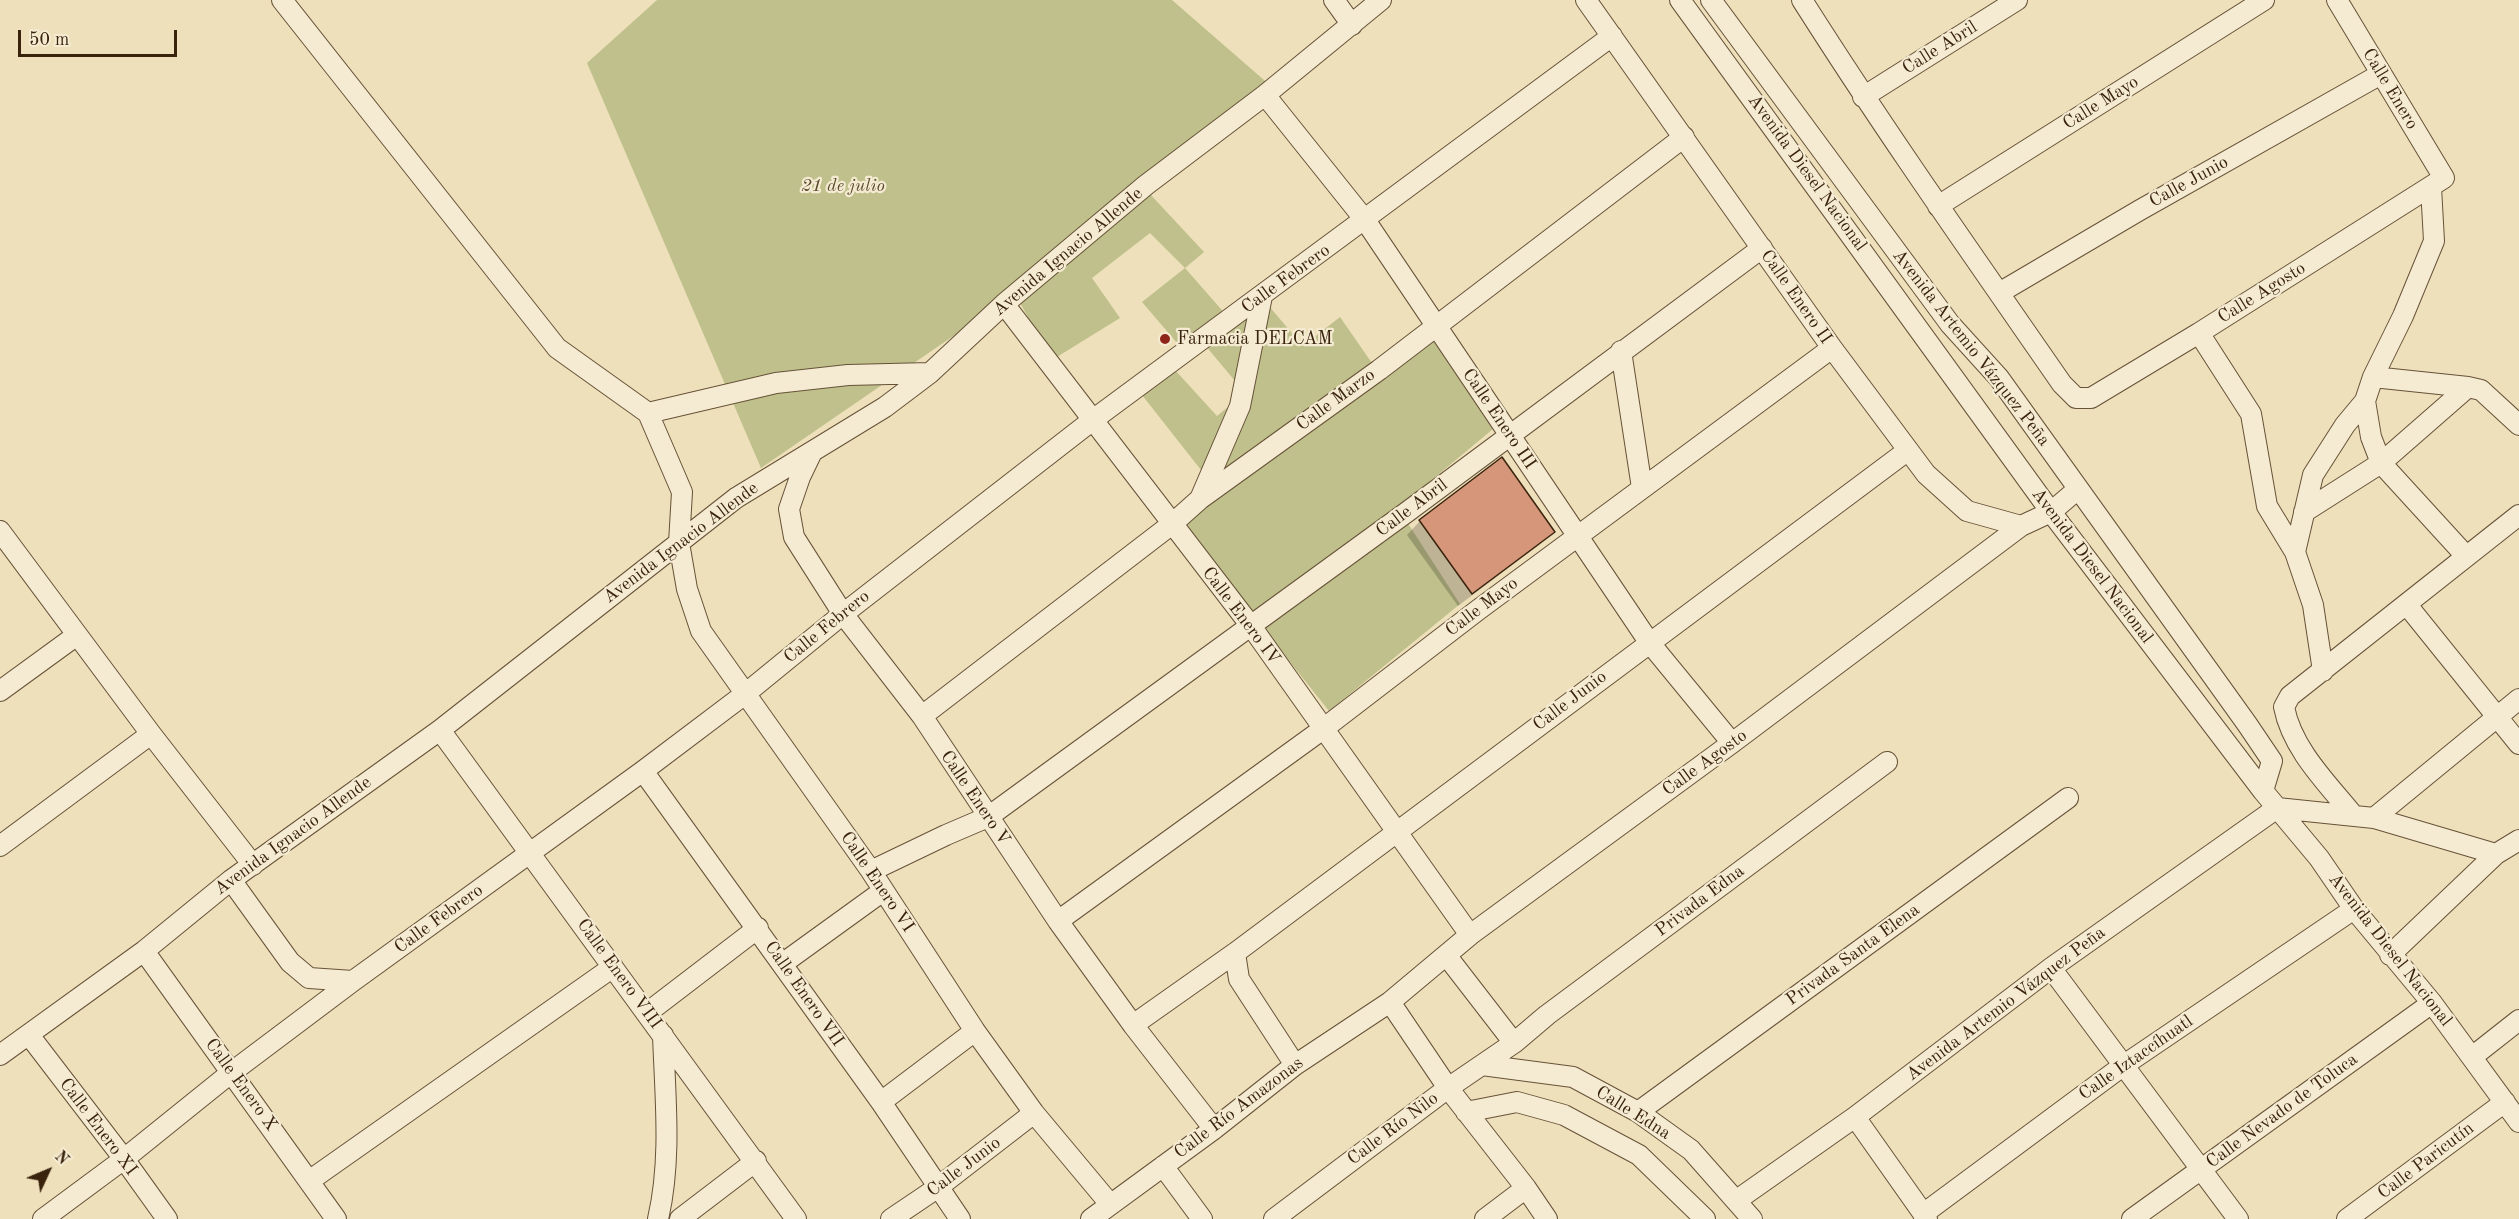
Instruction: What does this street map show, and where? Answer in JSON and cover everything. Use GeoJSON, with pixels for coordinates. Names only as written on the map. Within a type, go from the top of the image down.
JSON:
{"type":"FeatureCollection","features":[{"type":"Feature","properties":{"kind":"street"},"geometry":{"type":"LineString","coordinates":[[282,0],[557,348],[648,413],[776,383],[848,375],[930,373]]}},
{"type":"Feature","properties":{"kind":"street"},"geometry":{"type":"LineString","coordinates":[[1334,0],[1352,25]]}},
{"type":"Feature","properties":{"kind":"street","name":"Avenida Ignacio Allende"},"geometry":{"type":"LineString","coordinates":[[0,1055],[144,951],[231,880],[440,729],[736,498],[885,406],[930,373],[1004,304],[1146,186],[1381,0]]}},
{"type":"Feature","properties":{"kind":"street","name":"Calle Enero II"},"geometry":{"type":"LineString","coordinates":[[1586,0],[1832,348],[1926,474],[1967,511],[2021,526]]}},
{"type":"Feature","properties":{"kind":"street","name":"Avenida Diesel Nacional"},"geometry":{"type":"LineString","coordinates":[[1680,0],[2051,512],[2263,791],[2319,858],[2354,909],[2432,1003],[2519,1122]]}},
{"type":"Feature","properties":{"kind":"street","name":"Avenida Artemio Vázquez Peña"},"geometry":{"type":"LineString","coordinates":[[1712,0],[1950,324],[1999,378],[2272,761],[2263,791]]}},
{"type":"Feature","properties":{"kind":"street"},"geometry":{"type":"LineString","coordinates":[[1802,0],[1863,97],[1999,293]]}},
{"type":"Feature","properties":{"kind":"street","name":"Calle Abril"},"geometry":{"type":"LineString","coordinates":[[1863,97],[2018,0]]}},
{"type":"Feature","properties":{"kind":"street","name":"Calle Mayo"},"geometry":{"type":"LineString","coordinates":[[1938,206],[2264,0]]}},
{"type":"Feature","properties":{"kind":"street","name":"Calle Enero"},"geometry":{"type":"LineString","coordinates":[[2337,0],[2381,74],[2437,182]]}},
{"type":"Feature","properties":{"kind":"street","name":"Calle Febrero"},"geometry":{"type":"LineString","coordinates":[[43,1219],[353,981],[643,771],[745,694],[843,614],[1094,419],[1612,36]]}},
{"type":"Feature","properties":{"kind":"street","name":"Calle Junio"},"geometry":{"type":"LineString","coordinates":[[1999,293],[2139,210],[2381,74]]}},
{"type":"Feature","properties":{"kind":"street","name":"Calle Enero III"},"geometry":{"type":"LineString","coordinates":[[1264,94],[1365,220],[1649,642],[1732,743]]}},
{"type":"Feature","properties":{"kind":"street","name":"Calle Marzo"},"geometry":{"type":"LineString","coordinates":[[922,716],[988,663],[1172,524],[1200,499],[1379,369],[1684,137]]}},
{"type":"Feature","properties":{"kind":"street"},"geometry":{"type":"LineString","coordinates":[[2295,552],[2313,475],[2345,425],[2365,400],[2373,377],[2403,316],[2434,241],[2437,182]]}},
{"type":"Feature","properties":{"kind":"street","name":"Calle Agosto"},"geometry":{"type":"LineString","coordinates":[[1999,293],[2062,384],[2076,398],[2091,398],[2199,333],[2437,182]]}},
{"type":"Feature","properties":{"kind":"street","name":"Calle Abril"},"geometry":{"type":"LineString","coordinates":[[871,871],[946,835],[988,818],[1762,248]]}},
{"type":"Feature","properties":{"kind":"street"},"geometry":{"type":"LineString","coordinates":[[1200,499],[1240,406],[1262,296]]}},
{"type":"Feature","properties":{"kind":"street","name":"Calle Enero IV"},"geometry":{"type":"LineString","coordinates":[[1004,304],[1251,626],[1470,935]]}},
{"type":"Feature","properties":{"kind":"street"},"geometry":{"type":"LineString","coordinates":[[2199,333],[2251,414],[2267,506],[2295,552],[2313,605],[2323,670]]}},
{"type":"Feature","properties":{"kind":"street","name":"Calle Mayo"},"geometry":{"type":"LineString","coordinates":[[1058,921],[1323,729],[1577,536],[1832,348]]}},
{"type":"Feature","properties":{"kind":"street"},"geometry":{"type":"LineString","coordinates":[[1621,351],[1642,488]]}},
{"type":"Feature","properties":{"kind":"street"},"geometry":{"type":"LineString","coordinates":[[2373,377],[2481,390],[2519,425]]}},
{"type":"Feature","properties":{"kind":"street"},"geometry":{"type":"LineString","coordinates":[[2304,512],[2381,463],[2468,387]]}},
{"type":"Feature","properties":{"kind":"street"},"geometry":{"type":"LineString","coordinates":[[2365,400],[2371,437],[2381,463],[2466,556]]}},
{"type":"Feature","properties":{"kind":"street","name":"Calle Enero VI"},"geometry":{"type":"LineString","coordinates":[[648,413],[682,492],[679,543],[687,590],[701,631],[871,871],[975,1031],[1034,1113],[1110,1204]]}},
{"type":"Feature","properties":{"kind":"street","name":"Calle Junio"},"geometry":{"type":"LineString","coordinates":[[1133,1025],[1235,953],[1907,451]]}},
{"type":"Feature","properties":{"kind":"street","name":"Calle Enero V"},"geometry":{"type":"LineString","coordinates":[[812,452],[789,509],[794,537],[843,614],[922,716],[1058,921],[1133,1025],[1214,1129]]}},
{"type":"Feature","properties":{"kind":"street"},"geometry":{"type":"LineString","coordinates":[[2021,526],[2051,512],[2078,489]]}},
{"type":"Feature","properties":{"kind":"street"},"geometry":{"type":"LineString","coordinates":[[2353,815],[2312,765],[2287,726],[2284,707],[2287,701],[2466,556],[2516,525]]}},
{"type":"Feature","properties":{"kind":"street","name":"Calle Agosto"},"geometry":{"type":"LineString","coordinates":[[1390,1002],[1470,935],[1732,743],[2021,526]]}},
{"type":"Feature","properties":{"kind":"street"},"geometry":{"type":"LineString","coordinates":[[0,531],[151,734],[253,865]]}},
{"type":"Feature","properties":{"kind":"street"},"geometry":{"type":"LineString","coordinates":[[2407,605],[2519,744]]}},
{"type":"Feature","properties":{"kind":"street"},"geometry":{"type":"LineString","coordinates":[[0,691],[77,635]]}},
{"type":"Feature","properties":{"kind":"street"},"geometry":{"type":"LineString","coordinates":[[2374,818],[2519,699]]}},
{"type":"Feature","properties":{"kind":"street","name":"Calle Enero VIII"},"geometry":{"type":"LineString","coordinates":[[440,729],[796,1219]]}},
{"type":"Feature","properties":{"kind":"street"},"geometry":{"type":"LineString","coordinates":[[0,846],[151,734]]}},
{"type":"Feature","properties":{"kind":"street","name":"Privada Edna"},"geometry":{"type":"LineString","coordinates":[[1514,1042],[1556,1008],[1887,762]]}},
{"type":"Feature","properties":{"kind":"street","name":"Calle Enero VII"},"geometry":{"type":"LineString","coordinates":[[643,771],[758,928],[881,1102],[960,1219]]}},
{"type":"Feature","properties":{"kind":"street","name":"Privada Santa Elena"},"geometry":{"type":"LineString","coordinates":[[1638,1112],[2068,798]]}},
{"type":"Feature","properties":{"kind":"street"},"geometry":{"type":"LineString","coordinates":[[2277,808],[2374,818],[2496,854]]}},
{"type":"Feature","properties":{"kind":"street","name":"Avenida Artemio Vázquez Peña"},"geometry":{"type":"LineString","coordinates":[[1737,1200],[1855,1117],[2051,968],[2277,808]]}},
{"type":"Feature","properties":{"kind":"street"},"geometry":{"type":"LineString","coordinates":[[2390,955],[2496,854],[2519,840]]}},
{"type":"Feature","properties":{"kind":"street"},"geometry":{"type":"LineString","coordinates":[[231,880],[290,962],[309,978],[353,981]]}},
{"type":"Feature","properties":{"kind":"street"},"geometry":{"type":"LineString","coordinates":[[782,964],[883,891]]}},
{"type":"Feature","properties":{"kind":"street","name":"Calle Iztaccíhuatl"},"geometry":{"type":"LineString","coordinates":[[1925,1216],[2124,1065],[2354,909]]}},
{"type":"Feature","properties":{"kind":"street"},"geometry":{"type":"LineString","coordinates":[[647,1013],[758,928]]}},
{"type":"Feature","properties":{"kind":"street","name":"Calle Enero X"},"geometry":{"type":"LineString","coordinates":[[144,951],[336,1219]]}},
{"type":"Feature","properties":{"kind":"street"},"geometry":{"type":"LineString","coordinates":[[1235,953],[1239,979],[1295,1065]]}},
{"type":"Feature","properties":{"kind":"street"},"geometry":{"type":"LineString","coordinates":[[1446,955],[1514,1042]]}},
{"type":"Feature","properties":{"kind":"street"},"geometry":{"type":"LineString","coordinates":[[309,1181],[612,967]]}},
{"type":"Feature","properties":{"kind":"street"},"geometry":{"type":"LineString","coordinates":[[2051,968],[2238,1219]]}},
{"type":"Feature","properties":{"kind":"street"},"geometry":{"type":"LineString","coordinates":[[1390,1002],[1448,1088],[1526,1188],[1547,1219]]}},
{"type":"Feature","properties":{"kind":"street","name":"Calle Río Amazonas"},"geometry":{"type":"LineString","coordinates":[[1091,1219],[1214,1129],[1295,1065],[1390,1002]]}},
{"type":"Feature","properties":{"kind":"street","name":"Calle Nevado de Toluca"},"geometry":{"type":"LineString","coordinates":[[2132,1219],[2432,1003]]}},
{"type":"Feature","properties":{"kind":"street"},"geometry":{"type":"LineString","coordinates":[[2472,1057],[2519,1020]]}},
{"type":"Feature","properties":{"kind":"street"},"geometry":{"type":"LineString","coordinates":[[881,1102],[975,1031]]}},
{"type":"Feature","properties":{"kind":"street","name":"Calle Enero XI"},"geometry":{"type":"LineString","coordinates":[[29,1035],[124,1159],[166,1219]]}},
{"type":"Feature","properties":{"kind":"street"},"geometry":{"type":"LineString","coordinates":[[658,1219],[666,1175],[663,1035]]}},
{"type":"Feature","properties":{"kind":"street","name":"Calle Río Nilo"},"geometry":{"type":"LineString","coordinates":[[1274,1219],[1448,1088],[1514,1042]]}},
{"type":"Feature","properties":{"kind":"street","name":"Calle Edna"},"geometry":{"type":"LineString","coordinates":[[1482,1065],[1573,1077],[1638,1112],[1691,1150],[1752,1219]]}},
{"type":"Feature","properties":{"kind":"street"},"geometry":{"type":"LineString","coordinates":[[1466,1112],[1516,1102],[1564,1115],[1639,1155],[1704,1219]]}},
{"type":"Feature","properties":{"kind":"street","name":"Calle Paricutín"},"geometry":{"type":"LineString","coordinates":[[2347,1219],[2505,1102]]}},
{"type":"Feature","properties":{"kind":"street","name":"Calle Junio"},"geometry":{"type":"LineString","coordinates":[[891,1219],[938,1188],[1034,1113]]}},
{"type":"Feature","properties":{"kind":"street"},"geometry":{"type":"LineString","coordinates":[[1855,1117],[1925,1216]]}},
{"type":"Feature","properties":{"kind":"street"},"geometry":{"type":"LineString","coordinates":[[680,1219],[756,1161]]}},
{"type":"Feature","properties":{"kind":"street"},"geometry":{"type":"LineString","coordinates":[[1163,1166],[1202,1219]]}},
{"type":"Feature","properties":{"kind":"street"},"geometry":{"type":"LineString","coordinates":[[1485,1219],[1526,1188]]}},
{"type":"Feature","properties":{"kind":"green space","name":"21 de julio"},"geometry":{"type":"Polygon","coordinates":[[[657,0],[1172,0],[1272,87],[1013,295],[761,468],[587,63],[657,0]]]}},
{"type":"Feature","properties":{"kind":"green space"},"geometry":{"type":"Polygon","coordinates":[[[1149,193],[1204,252],[1185,268],[1150,233],[1092,278],[1120,318],[1052,360],[1019,301],[1149,193]]]}},
{"type":"Feature","properties":{"kind":"green space"},"geometry":{"type":"Polygon","coordinates":[[[1185,268],[1227,316],[1183,350],[1142,302],[1185,268]]]}},
{"type":"Feature","properties":{"kind":"green space"},"geometry":{"type":"Polygon","coordinates":[[[1268,305],[1303,346],[1340,317],[1374,366],[1212,484],[1142,395],[1175,370],[1217,416],[1245,393],[1205,345],[1268,305]]]}},
{"type":"Feature","properties":{"kind":"green space"},"geometry":{"type":"Polygon","coordinates":[[[1432,339],[1493,429],[1398,508],[1460,604],[1329,711],[1181,525],[1432,339]]]}},
{"type":"Feature","properties":{"kind":"building"},"geometry":{"type":"Polygon","coordinates":[[[1502,457],[1555,532],[1472,594],[1419,520],[1502,457]]]}},
{"type":"Feature","properties":{"kind":"place","name":"Farmacia DELCAM"},"geometry":{"type":"Point","coordinates":[1165,339]}}]}
